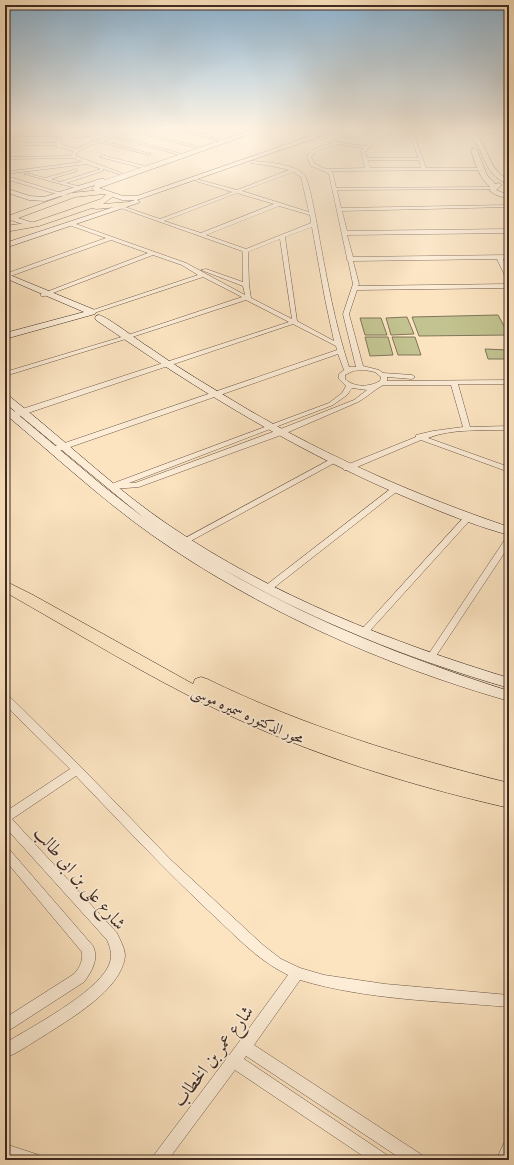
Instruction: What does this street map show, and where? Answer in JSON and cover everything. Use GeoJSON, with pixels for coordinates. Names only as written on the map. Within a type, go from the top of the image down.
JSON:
{"type":"FeatureCollection","features":[{"type":"Feature","properties":{"kind":"main road"},"geometry":{"type":"LineString","coordinates":[[7,218],[67,195],[100,192]]}},
{"type":"Feature","properties":{"kind":"main road"},"geometry":{"type":"LineString","coordinates":[[5,229],[31,225],[106,200],[111,195]]}},
{"type":"Feature","properties":{"kind":"main road"},"geometry":{"type":"LineString","coordinates":[[87,207],[129,204]]}},
{"type":"Feature","properties":{"kind":"main road","name":"محور الدكتوره سميره موسى"},"geometry":{"type":"LineString","coordinates":[[5,576],[194,680],[282,720],[332,739],[412,765],[509,790]]}},
{"type":"Feature","properties":{"kind":"main road","name":"محور الدكتوره سميره موسى"},"geometry":{"type":"LineString","coordinates":[[5,586],[187,688],[275,729],[358,760],[406,775],[469,793],[509,801]]}},
{"type":"Feature","properties":{"kind":"street"},"geometry":{"type":"LineString","coordinates":[[29,183],[67,195]]}},
{"type":"Feature","properties":{"kind":"street"},"geometry":{"type":"LineString","coordinates":[[5,190],[36,199],[67,195],[79,188],[93,183]]}},
{"type":"Feature","properties":{"kind":"street"},"geometry":{"type":"LineString","coordinates":[[102,183],[95,188],[100,192],[124,199],[138,198],[182,183]]}},
{"type":"Feature","properties":{"kind":"street"},"geometry":{"type":"LineString","coordinates":[[5,246],[188,183]]}},
{"type":"Feature","properties":{"kind":"street"},"geometry":{"type":"LineString","coordinates":[[209,183],[312,214]]}},
{"type":"Feature","properties":{"kind":"street"},"geometry":{"type":"LineString","coordinates":[[159,221],[259,183]]}},
{"type":"Feature","properties":{"kind":"street"},"geometry":{"type":"LineString","coordinates":[[305,183],[339,348],[347,370]]}},
{"type":"Feature","properties":{"kind":"street"},"geometry":{"type":"LineString","coordinates":[[333,183],[355,280],[356,288],[346,314],[360,368]]}},
{"type":"Feature","properties":{"kind":"street"},"geometry":{"type":"LineString","coordinates":[[490,183],[493,187],[493,191],[509,197]]}},
{"type":"Feature","properties":{"kind":"street"},"geometry":{"type":"LineString","coordinates":[[334,189],[493,187],[508,183]]}},
{"type":"Feature","properties":{"kind":"street"},"geometry":{"type":"LineString","coordinates":[[61,184],[79,188]]}},
{"type":"Feature","properties":{"kind":"street"},"geometry":{"type":"LineString","coordinates":[[498,194],[508,207]]}},
{"type":"Feature","properties":{"kind":"street"},"geometry":{"type":"LineString","coordinates":[[202,235],[279,204]]}},
{"type":"Feature","properties":{"kind":"street"},"geometry":{"type":"LineString","coordinates":[[5,243],[93,212],[87,207]]}},
{"type":"Feature","properties":{"kind":"street"},"geometry":{"type":"LineString","coordinates":[[120,207],[241,248],[245,251]]}},
{"type":"Feature","properties":{"kind":"street"},"geometry":{"type":"LineString","coordinates":[[339,210],[508,207]]}},
{"type":"Feature","properties":{"kind":"street"},"geometry":{"type":"LineString","coordinates":[[7,218],[31,225]]}},
{"type":"Feature","properties":{"kind":"street"},"geometry":{"type":"LineString","coordinates":[[71,224],[246,285]]}},
{"type":"Feature","properties":{"kind":"street"},"geometry":{"type":"LineString","coordinates":[[245,251],[314,224]]}},
{"type":"Feature","properties":{"kind":"street"},"geometry":{"type":"LineString","coordinates":[[344,233],[509,231]]}},
{"type":"Feature","properties":{"kind":"street"},"geometry":{"type":"LineString","coordinates":[[282,236],[295,320],[294,322]]}},
{"type":"Feature","properties":{"kind":"street"},"geometry":{"type":"LineString","coordinates":[[5,277],[110,238]]}},
{"type":"Feature","properties":{"kind":"street"},"geometry":{"type":"LineString","coordinates":[[245,251],[248,298]]}},
{"type":"Feature","properties":{"kind":"street"},"geometry":{"type":"LineString","coordinates":[[46,294],[153,253]]}},
{"type":"Feature","properties":{"kind":"street"},"geometry":{"type":"LineString","coordinates":[[499,257],[509,278]]}},
{"type":"Feature","properties":{"kind":"street"},"geometry":{"type":"LineString","coordinates":[[350,259],[509,257]]}},
{"type":"Feature","properties":{"kind":"street"},"geometry":{"type":"LineString","coordinates":[[184,264],[294,322],[339,348]]}},
{"type":"Feature","properties":{"kind":"street"},"geometry":{"type":"LineString","coordinates":[[5,336],[89,312],[203,275]]}},
{"type":"Feature","properties":{"kind":"street"},"geometry":{"type":"LineString","coordinates":[[5,277],[89,312],[216,394],[270,427],[334,462],[468,518],[509,531]]}},
{"type":"Feature","properties":{"kind":"street"},"geometry":{"type":"LineString","coordinates":[[356,288],[509,286]]}},
{"type":"Feature","properties":{"kind":"street"},"geometry":{"type":"LineString","coordinates":[[5,374],[248,298]]}},
{"type":"Feature","properties":{"kind":"street"},"geometry":{"type":"LineString","coordinates":[[5,332],[89,312]]}},
{"type":"Feature","properties":{"kind":"street"},"geometry":{"type":"LineString","coordinates":[[13,412],[170,364],[294,322]]}},
{"type":"Feature","properties":{"kind":"street"},"geometry":{"type":"LineString","coordinates":[[58,448],[216,394],[339,348]]}},
{"type":"Feature","properties":{"kind":"street"},"geometry":{"type":"LineString","coordinates":[[509,377],[418,378],[383,375],[373,369],[360,368],[347,370],[342,374],[342,379],[350,385],[359,387],[378,385],[509,382]]}},
{"type":"Feature","properties":{"kind":"street"},"geometry":{"type":"LineString","coordinates":[[107,490],[136,485],[281,432],[356,401],[378,385],[384,378],[383,375]]}},
{"type":"Feature","properties":{"kind":"street"},"geometry":{"type":"LineString","coordinates":[[454,383],[467,429]]}},
{"type":"Feature","properties":{"kind":"street"},"geometry":{"type":"LineString","coordinates":[[107,490],[332,404],[345,394],[350,385]]}},
{"type":"Feature","properties":{"kind":"street"},"geometry":{"type":"LineString","coordinates":[[5,398],[13,412],[107,490],[175,545],[210,567],[288,610],[385,652],[505,689]]}},
{"type":"Feature","properties":{"kind":"street"},"geometry":{"type":"LineString","coordinates":[[347,468],[419,437],[440,431],[509,428]]}},
{"type":"Feature","properties":{"kind":"street"},"geometry":{"type":"LineString","coordinates":[[419,437],[509,470]]}},
{"type":"Feature","properties":{"kind":"street"},"geometry":{"type":"LineString","coordinates":[[184,540],[334,462]]}},
{"type":"Feature","properties":{"kind":"street"},"geometry":{"type":"LineString","coordinates":[[268,588],[396,489]]}},
{"type":"Feature","properties":{"kind":"street"},"geometry":{"type":"LineString","coordinates":[[143,518],[268,588],[364,632],[431,657],[505,689]]}},
{"type":"Feature","properties":{"kind":"street"},"geometry":{"type":"LineString","coordinates":[[364,632],[468,518]]}},
{"type":"Feature","properties":{"kind":"street"},"geometry":{"type":"LineString","coordinates":[[431,657],[509,540]]}},
{"type":"Feature","properties":{"kind":"street"},"geometry":{"type":"LineString","coordinates":[[7,705],[77,770],[167,864],[258,949],[276,963],[297,973],[324,981],[385,990],[509,1001]]}},
{"type":"Feature","properties":{"kind":"street"},"geometry":{"type":"LineString","coordinates":[[5,818],[77,770]]}},
{"type":"Feature","properties":{"kind":"street","name":"شارع على بن ابى طالب"},"geometry":{"type":"LineString","coordinates":[[5,818],[112,937],[117,948],[118,957],[116,967],[111,976],[103,986],[90,997],[5,1051]]}},
{"type":"Feature","properties":{"kind":"street"},"geometry":{"type":"LineString","coordinates":[[5,852],[88,950],[89,956],[87,966],[79,978],[5,1026]]}},
{"type":"Feature","properties":{"kind":"street","name":"شارع عمر بن الخطاب"},"geometry":{"type":"LineString","coordinates":[[159,1160],[234,1061],[297,973]]}},
{"type":"Feature","properties":{"kind":"street"},"geometry":{"type":"LineString","coordinates":[[244,1047],[415,1159]]}},
{"type":"Feature","properties":{"kind":"street"},"geometry":{"type":"LineString","coordinates":[[234,1061],[382,1160]]}},
{"type":"Feature","properties":{"kind":"street"},"geometry":{"type":"LineString","coordinates":[[310,1112],[319,1096]]}},
{"type":"Feature","properties":{"kind":"street"},"geometry":{"type":"LineString","coordinates":[[504,1160],[509,1148]]}},
{"type":"Feature","properties":{"kind":"street"},"geometry":{"type":"LineString","coordinates":[[5,1152],[34,1160]]}},
{"type":"Feature","properties":{"kind":"green space"},"geometry":{"type":"Polygon","coordinates":[[[498,315],[509,335],[419,336],[412,317],[498,315]]]}},
{"type":"Feature","properties":{"kind":"green space"},"geometry":{"type":"Polygon","coordinates":[[[407,317],[414,334],[391,335],[386,318],[407,317]]]}},
{"type":"Feature","properties":{"kind":"green space"},"geometry":{"type":"Polygon","coordinates":[[[360,318],[381,318],[387,335],[365,335],[360,318]]]}},
{"type":"Feature","properties":{"kind":"green space"},"geometry":{"type":"Polygon","coordinates":[[[365,337],[388,337],[393,355],[370,356],[365,337]]]}},
{"type":"Feature","properties":{"kind":"green space"},"geometry":{"type":"Polygon","coordinates":[[[392,337],[415,337],[421,355],[398,355],[392,337]]]}},
{"type":"Feature","properties":{"kind":"green space"},"geometry":{"type":"Polygon","coordinates":[[[485,349],[509,350],[509,359],[488,359],[485,349]]]}}]}
